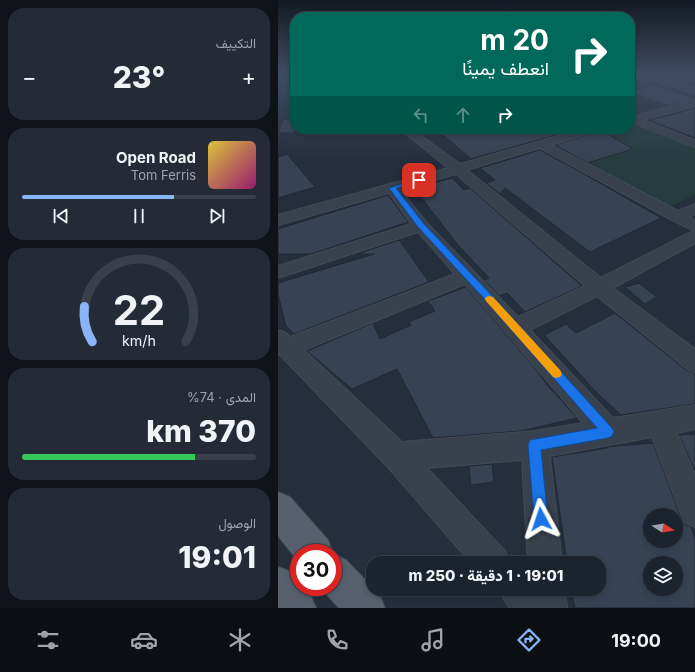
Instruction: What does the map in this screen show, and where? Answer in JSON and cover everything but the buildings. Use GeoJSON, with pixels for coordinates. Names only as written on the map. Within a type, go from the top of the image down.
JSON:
{"type":"FeatureCollection","features":[{"type":"Feature","properties":{"kind":"main road"},"geometry":{"type":"LineString","coordinates":[[278,509],[307,544]]}},
{"type":"Feature","properties":{"kind":"main road"},"geometry":{"type":"LineString","coordinates":[[342,583],[365,608]]}},
{"type":"Feature","properties":{"kind":"main road"},"geometry":{"type":"LineString","coordinates":[[278,586],[296,608]]}},
{"type":"Feature","properties":{"kind":"street"},"geometry":{"type":"LineString","coordinates":[[635,118],[693,104]]}},
{"type":"Feature","properties":{"kind":"street"},"geometry":{"type":"LineString","coordinates":[[635,121],[695,144]]}},
{"type":"Feature","properties":{"kind":"street"},"geometry":{"type":"LineString","coordinates":[[411,134],[458,170],[599,287],[695,362]]}},
{"type":"Feature","properties":{"kind":"street"},"geometry":{"type":"LineString","coordinates":[[278,220],[458,170],[576,134]]}},
{"type":"Feature","properties":{"kind":"street"},"geometry":{"type":"LineString","coordinates":[[542,145],[695,226]]}},
{"type":"Feature","properties":{"kind":"street"},"geometry":{"type":"LineString","coordinates":[[392,188],[421,226],[516,328],[608,432]]}},
{"type":"Feature","properties":{"kind":"street"},"geometry":{"type":"LineString","coordinates":[[677,217],[695,208]]}},
{"type":"Feature","properties":{"kind":"street"},"geometry":{"type":"LineString","coordinates":[[278,272],[421,226]]}},
{"type":"Feature","properties":{"kind":"street"},"geometry":{"type":"LineString","coordinates":[[516,328],[599,287],[695,236]]}},
{"type":"Feature","properties":{"kind":"street"},"geometry":{"type":"LineString","coordinates":[[468,276],[282,343],[397,456],[487,556]]}},
{"type":"Feature","properties":{"kind":"street"},"geometry":{"type":"LineString","coordinates":[[397,456],[535,445],[695,418]]}},
{"type":"Feature","properties":{"kind":"street"},"geometry":{"type":"LineString","coordinates":[[660,424],[695,511]]}},
{"type":"Feature","properties":{"kind":"street"},"geometry":{"type":"LineString","coordinates":[[535,445],[544,556]]}},
{"type":"Feature","properties":{"kind":"street"},"geometry":{"type":"LineString","coordinates":[[524,596],[535,608]]}},
{"type":"Feature","properties":{"kind":"street"},"geometry":{"type":"LineString","coordinates":[[548,596],[549,608]]}},
{"type":"Feature","properties":{"kind":"green space"},"geometry":{"type":"Polygon","coordinates":[[[635,122],[695,144],[695,195],[666,209],[582,165],[625,148],[599,134],[635,134],[635,122]]]}},
{"type":"Feature","properties":{"kind":"slow traffic"},"geometry":{"type":"LineString","coordinates":[[489,299],[556,374]]}},
{"type":"Feature","properties":{"kind":"route"},"geometry":{"type":"LineString","coordinates":[[419,180],[392,188],[421,226],[493,302],[608,432],[535,445],[541,519]]}}]}
